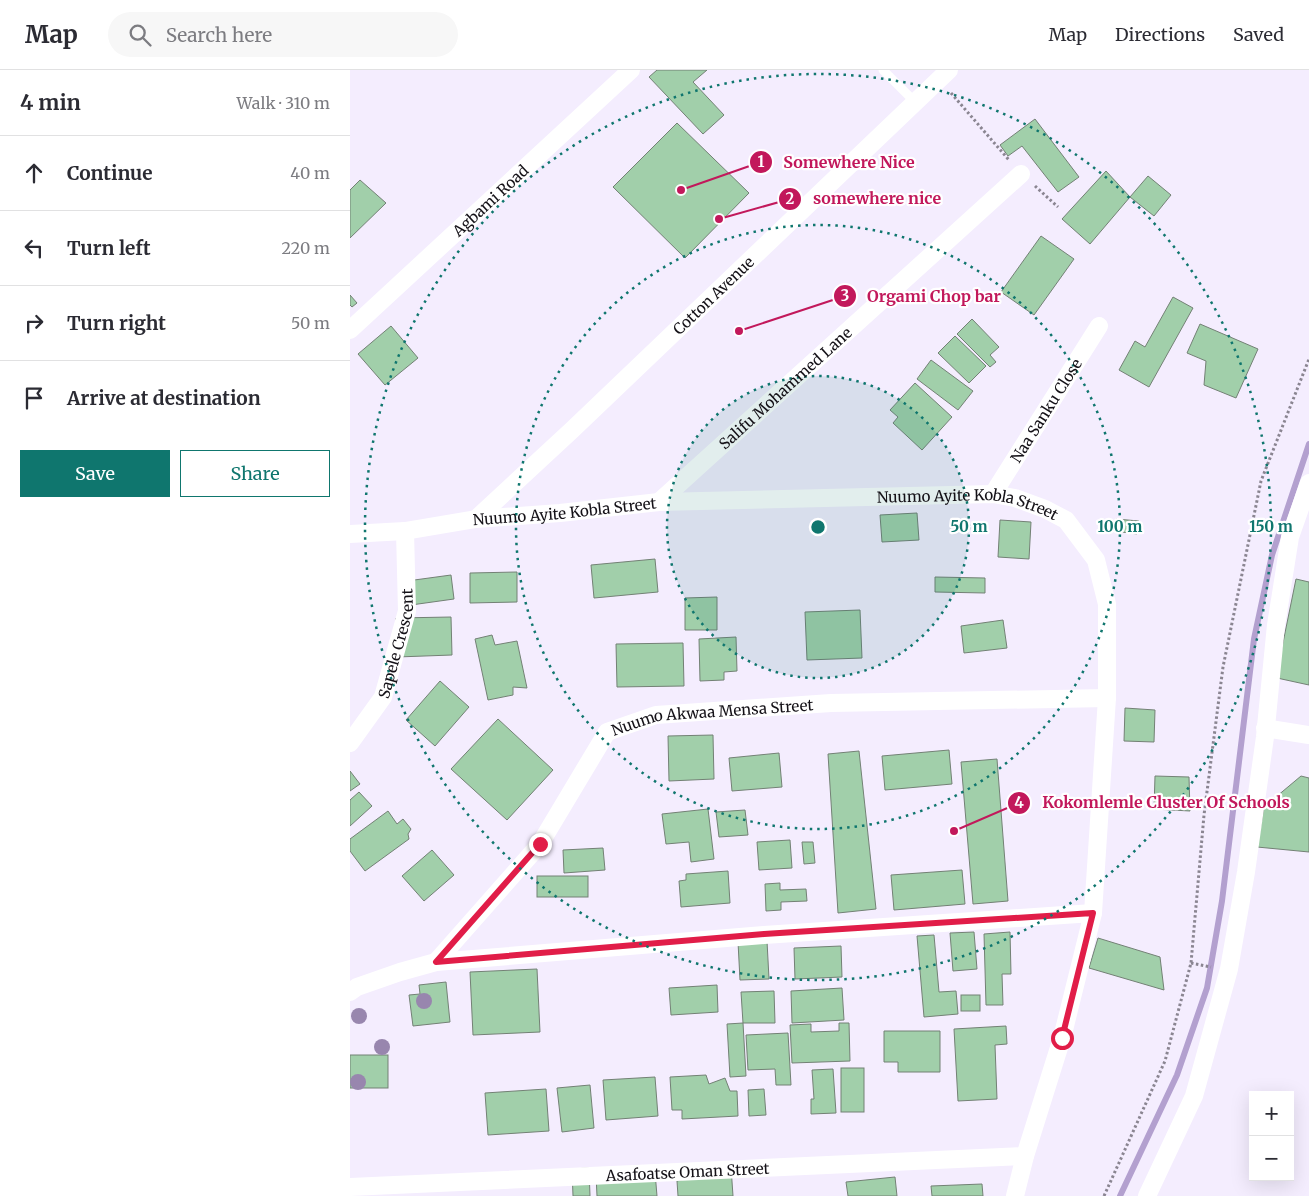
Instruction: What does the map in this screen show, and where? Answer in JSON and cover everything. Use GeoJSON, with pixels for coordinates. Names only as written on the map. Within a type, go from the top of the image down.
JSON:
{"type":"FeatureCollection","features":[{"type":"Feature","properties":{"kind":"street","name":"Agbami Road"},"geometry":{"type":"LineString","coordinates":[[350,330],[631,70]]}},
{"type":"Feature","properties":{"kind":"street","name":"Cotton Avenue"},"geometry":{"type":"LineString","coordinates":[[476,519],[572,430],[944,75]]}},
{"type":"Feature","properties":{"kind":"street","name":"Salifu Mohammed Lane"},"geometry":{"type":"LineString","coordinates":[[659,502],[1021,174]]}},
{"type":"Feature","properties":{"kind":"street","name":"Naa Sanku Close"},"geometry":{"type":"LineString","coordinates":[[993,494],[1099,326]]}},
{"type":"Feature","properties":{"kind":"street"},"geometry":{"type":"LineString","coordinates":[[1146,1196],[1194,1096],[1229,969],[1246,872],[1276,625],[1290,537],[1309,482]]}},
{"type":"Feature","properties":{"kind":"street","name":"Nuumo Ayite Kobla Street"},"geometry":{"type":"LineString","coordinates":[[350,534],[405,531],[476,519],[560,513],[659,502],[993,494],[1015,498],[1045,509],[1066,520],[1096,560],[1107,604],[1107,698],[1093,913],[1062,1038],[1014,1196]]}},
{"type":"Feature","properties":{"kind":"street","name":"Sapele Crescent"},"geometry":{"type":"LineString","coordinates":[[350,742],[383,697],[407,611],[405,531]]}},
{"type":"Feature","properties":{"kind":"street","name":"Nuumo Akwaa Mensa Street"},"geometry":{"type":"LineString","coordinates":[[436,962],[540,844],[607,732],[656,715],[831,703],[1107,698]]}},
{"type":"Feature","properties":{"kind":"street"},"geometry":{"type":"LineString","coordinates":[[1265,728],[1309,734]]}},
{"type":"Feature","properties":{"kind":"street"},"geometry":{"type":"LineString","coordinates":[[350,992],[357,987],[400,972],[436,962],[764,934],[1093,913]]}},
{"type":"Feature","properties":{"kind":"street","name":"Asafoatse Oman Street"},"geometry":{"type":"LineString","coordinates":[[350,1187],[1025,1156]]}},
{"type":"Feature","properties":{"kind":"lane"},"geometry":{"type":"LineString","coordinates":[[883,70],[916,103]]}},
{"type":"Feature","properties":{"kind":"path"},"geometry":{"type":"LineString","coordinates":[[944,75],[1021,174],[1058,207]]}},
{"type":"Feature","properties":{"kind":"path"},"geometry":{"type":"LineString","coordinates":[[1104,1196],[1165,1061],[1191,963],[1204,815],[1223,667],[1261,482],[1309,359]]}},
{"type":"Feature","properties":{"kind":"path"},"geometry":{"type":"LineString","coordinates":[[1191,963],[1202,965]]}},
{"type":"Feature","properties":{"kind":"building"},"geometry":{"type":"Polygon","coordinates":[[[657,70],[707,70],[693,82],[724,115],[703,134],[649,77],[657,70]]]}},
{"type":"Feature","properties":{"kind":"building"},"geometry":{"type":"Polygon","coordinates":[[[1035,119],[1079,177],[1058,192],[1022,146],[1008,156],[1000,145],[1035,119]]]}},
{"type":"Feature","properties":{"kind":"building"},"geometry":{"type":"Polygon","coordinates":[[[677,123],[749,193],[685,258],[613,187],[677,123]]]}},
{"type":"Feature","properties":{"kind":"building"},"geometry":{"type":"Polygon","coordinates":[[[1106,171],[1130,197],[1090,244],[1062,219],[1106,171]]]}},
{"type":"Feature","properties":{"kind":"building"},"geometry":{"type":"Polygon","coordinates":[[[1148,176],[1171,195],[1154,216],[1130,197],[1148,176]]]}},
{"type":"Feature","properties":{"kind":"building"},"geometry":{"type":"Polygon","coordinates":[[[360,180],[386,203],[350,238],[350,190],[360,180]]]}},
{"type":"Feature","properties":{"kind":"building"},"geometry":{"type":"Polygon","coordinates":[[[1041,236],[1074,259],[1034,315],[1001,292],[1041,236]]]}},
{"type":"Feature","properties":{"kind":"building"},"geometry":{"type":"Polygon","coordinates":[[[350,295],[357,303],[352,307],[350,305],[350,295]]]}},
{"type":"Feature","properties":{"kind":"building"},"geometry":{"type":"Polygon","coordinates":[[[1173,297],[1193,308],[1149,387],[1119,370],[1135,341],[1145,347],[1173,297]]]}},
{"type":"Feature","properties":{"kind":"building"},"geometry":{"type":"Polygon","coordinates":[[[972,319],[999,347],[990,355],[996,362],[990,367],[957,334],[972,319]]]}},
{"type":"Feature","properties":{"kind":"building"},"geometry":{"type":"Polygon","coordinates":[[[1200,324],[1258,349],[1236,398],[1204,385],[1206,361],[1187,353],[1200,324]]]}},
{"type":"Feature","properties":{"kind":"building"},"geometry":{"type":"Polygon","coordinates":[[[391,326],[418,358],[385,385],[358,354],[391,326]]]}},
{"type":"Feature","properties":{"kind":"building"},"geometry":{"type":"Polygon","coordinates":[[[955,336],[986,366],[969,383],[938,353],[955,336]]]}},
{"type":"Feature","properties":{"kind":"building"},"geometry":{"type":"Polygon","coordinates":[[[931,360],[973,391],[958,410],[917,379],[931,360]]]}},
{"type":"Feature","properties":{"kind":"building"},"geometry":{"type":"Polygon","coordinates":[[[915,383],[952,417],[922,450],[893,423],[898,417],[890,410],[915,383]]]}},
{"type":"Feature","properties":{"kind":"building"},"geometry":{"type":"Polygon","coordinates":[[[917,513],[919,540],[882,542],[880,515],[917,513]]]}},
{"type":"Feature","properties":{"kind":"building"},"geometry":{"type":"Polygon","coordinates":[[[1116,519],[1139,521],[1137,534],[1114,531],[1116,519]]]}},
{"type":"Feature","properties":{"kind":"building"},"geometry":{"type":"Polygon","coordinates":[[[1000,520],[1031,522],[1029,559],[998,557],[1000,520]]]}},
{"type":"Feature","properties":{"kind":"building"},"geometry":{"type":"Polygon","coordinates":[[[655,559],[658,592],[594,598],[591,565],[655,559]]]}},
{"type":"Feature","properties":{"kind":"building"},"geometry":{"type":"Polygon","coordinates":[[[517,572],[517,602],[470,603],[470,573],[517,572]]]}},
{"type":"Feature","properties":{"kind":"building"},"geometry":{"type":"Polygon","coordinates":[[[451,575],[454,599],[411,605],[407,581],[451,575]]]}},
{"type":"Feature","properties":{"kind":"building"},"geometry":{"type":"Polygon","coordinates":[[[935,577],[985,578],[985,593],[935,592],[935,577]]]}},
{"type":"Feature","properties":{"kind":"building"},"geometry":{"type":"Polygon","coordinates":[[[1296,579],[1309,582],[1309,685],[1277,678],[1296,579]]]}},
{"type":"Feature","properties":{"kind":"building"},"geometry":{"type":"Polygon","coordinates":[[[717,597],[717,630],[685,630],[685,598],[717,597]]]}},
{"type":"Feature","properties":{"kind":"building"},"geometry":{"type":"Polygon","coordinates":[[[860,610],[862,658],[807,660],[805,612],[860,610]]]}},
{"type":"Feature","properties":{"kind":"building"},"geometry":{"type":"Polygon","coordinates":[[[451,617],[452,655],[397,657],[396,618],[451,617]]]}},
{"type":"Feature","properties":{"kind":"building"},"geometry":{"type":"Polygon","coordinates":[[[1003,620],[1007,648],[964,653],[961,626],[1003,620]]]}},
{"type":"Feature","properties":{"kind":"building"},"geometry":{"type":"Polygon","coordinates":[[[492,635],[495,645],[517,641],[527,688],[513,687],[513,695],[488,700],[475,639],[492,635]]]}},
{"type":"Feature","properties":{"kind":"building"},"geometry":{"type":"Polygon","coordinates":[[[736,637],[737,671],[724,672],[724,680],[700,681],[699,639],[736,637]]]}},
{"type":"Feature","properties":{"kind":"building"},"geometry":{"type":"Polygon","coordinates":[[[683,643],[684,686],[617,687],[616,644],[683,643]]]}},
{"type":"Feature","properties":{"kind":"building"},"geometry":{"type":"Polygon","coordinates":[[[440,681],[469,707],[435,746],[406,720],[440,681]]]}},
{"type":"Feature","properties":{"kind":"building"},"geometry":{"type":"Polygon","coordinates":[[[1125,708],[1155,710],[1154,742],[1124,741],[1125,708]]]}},
{"type":"Feature","properties":{"kind":"building"},"geometry":{"type":"Polygon","coordinates":[[[498,719],[553,770],[507,820],[451,769],[498,719]]]}},
{"type":"Feature","properties":{"kind":"building"},"geometry":{"type":"Polygon","coordinates":[[[713,735],[714,779],[669,781],[668,736],[713,735]]]}},
{"type":"Feature","properties":{"kind":"building"},"geometry":{"type":"Polygon","coordinates":[[[949,750],[952,784],[885,790],[882,756],[949,750]]]}},
{"type":"Feature","properties":{"kind":"building"},"geometry":{"type":"Polygon","coordinates":[[[859,751],[876,909],[838,913],[828,754],[859,751]]]}},
{"type":"Feature","properties":{"kind":"building"},"geometry":{"type":"Polygon","coordinates":[[[779,753],[782,787],[732,791],[729,758],[779,753]]]}},
{"type":"Feature","properties":{"kind":"building"},"geometry":{"type":"Polygon","coordinates":[[[997,759],[1008,901],[973,904],[961,762],[997,759]]]}},
{"type":"Feature","properties":{"kind":"building"},"geometry":{"type":"Polygon","coordinates":[[[350,771],[360,784],[350,791],[350,771]]]}},
{"type":"Feature","properties":{"kind":"building"},"geometry":{"type":"Polygon","coordinates":[[[1155,776],[1189,777],[1190,811],[1154,809],[1155,776]]]}},
{"type":"Feature","properties":{"kind":"building"},"geometry":{"type":"Polygon","coordinates":[[[1301,776],[1309,778],[1309,852],[1257,847],[1264,807],[1301,776]]]}},
{"type":"Feature","properties":{"kind":"building"},"geometry":{"type":"Polygon","coordinates":[[[359,792],[372,806],[350,826],[350,800],[359,792]]]}},
{"type":"Feature","properties":{"kind":"building"},"geometry":{"type":"Polygon","coordinates":[[[708,809],[714,859],[691,862],[689,842],[666,844],[662,814],[708,809]]]}},
{"type":"Feature","properties":{"kind":"building"},"geometry":{"type":"Polygon","coordinates":[[[745,810],[748,835],[719,837],[716,812],[745,810]]]}},
{"type":"Feature","properties":{"kind":"building"},"geometry":{"type":"Polygon","coordinates":[[[388,811],[397,824],[403,819],[411,829],[408,834],[409,839],[365,871],[350,851],[350,839],[388,811]]]}},
{"type":"Feature","properties":{"kind":"building"},"geometry":{"type":"Polygon","coordinates":[[[790,840],[792,868],[759,870],[757,842],[790,840]]]}},
{"type":"Feature","properties":{"kind":"building"},"geometry":{"type":"Polygon","coordinates":[[[802,842],[813,842],[815,863],[804,864],[802,842]]]}},
{"type":"Feature","properties":{"kind":"building"},"geometry":{"type":"Polygon","coordinates":[[[603,848],[605,870],[564,873],[563,850],[603,848]]]}},
{"type":"Feature","properties":{"kind":"building"},"geometry":{"type":"Polygon","coordinates":[[[432,850],[454,875],[424,901],[402,876],[432,850]]]}},
{"type":"Feature","properties":{"kind":"building"},"geometry":{"type":"Polygon","coordinates":[[[962,870],[965,904],[894,910],[891,875],[962,870]]]}},
{"type":"Feature","properties":{"kind":"building"},"geometry":{"type":"Polygon","coordinates":[[[728,871],[730,903],[681,907],[679,881],[686,880],[686,874],[728,871]]]}},
{"type":"Feature","properties":{"kind":"building"},"geometry":{"type":"Polygon","coordinates":[[[537,876],[588,876],[588,897],[537,897],[537,876]]]}},
{"type":"Feature","properties":{"kind":"building"},"geometry":{"type":"Polygon","coordinates":[[[780,883],[780,890],[806,889],[807,901],[781,902],[781,910],[766,911],[765,884],[780,883]]]}},
{"type":"Feature","properties":{"kind":"building"},"geometry":{"type":"Polygon","coordinates":[[[974,932],[977,969],[953,971],[950,933],[974,932]]]}},
{"type":"Feature","properties":{"kind":"building"},"geometry":{"type":"Polygon","coordinates":[[[1010,932],[1011,974],[1002,974],[1003,1005],[986,1005],[984,934],[1010,932]]]}},
{"type":"Feature","properties":{"kind":"building"},"geometry":{"type":"Polygon","coordinates":[[[934,935],[939,992],[956,991],[958,1014],[924,1017],[917,936],[934,935]]]}},
{"type":"Feature","properties":{"kind":"building"},"geometry":{"type":"Polygon","coordinates":[[[1098,938],[1160,957],[1164,990],[1089,968],[1098,938]]]}},
{"type":"Feature","properties":{"kind":"building"},"geometry":{"type":"Polygon","coordinates":[[[767,941],[769,979],[740,980],[738,942],[767,941]]]}},
{"type":"Feature","properties":{"kind":"building"},"geometry":{"type":"Polygon","coordinates":[[[841,946],[842,977],[795,979],[794,948],[841,946]]]}},
{"type":"Feature","properties":{"kind":"building"},"geometry":{"type":"Polygon","coordinates":[[[537,969],[540,1032],[473,1035],[470,972],[537,969]]]}},
{"type":"Feature","properties":{"kind":"building"},"geometry":{"type":"Polygon","coordinates":[[[446,982],[450,1022],[413,1026],[409,995],[420,994],[419,985],[446,982]]]}},
{"type":"Feature","properties":{"kind":"building"},"geometry":{"type":"Polygon","coordinates":[[[717,985],[718,1012],[671,1015],[669,988],[717,985]]]}},
{"type":"Feature","properties":{"kind":"building"},"geometry":{"type":"Polygon","coordinates":[[[842,988],[844,1020],[792,1023],[791,991],[842,988]]]}},
{"type":"Feature","properties":{"kind":"building"},"geometry":{"type":"Polygon","coordinates":[[[774,991],[775,1023],[743,1023],[741,992],[774,991]]]}},
{"type":"Feature","properties":{"kind":"building"},"geometry":{"type":"Polygon","coordinates":[[[961,995],[980,995],[980,1011],[961,1011],[961,995]]]}},
{"type":"Feature","properties":{"kind":"building"},"geometry":{"type":"Polygon","coordinates":[[[743,1023],[746,1076],[730,1077],[727,1024],[743,1023]]]}},
{"type":"Feature","properties":{"kind":"building"},"geometry":{"type":"Polygon","coordinates":[[[839,1023],[849,1023],[850,1061],[792,1063],[790,1025],[811,1024],[811,1032],[839,1031],[839,1023]]]}},
{"type":"Feature","properties":{"kind":"building"},"geometry":{"type":"Polygon","coordinates":[[[1006,1026],[1007,1044],[995,1045],[997,1099],[958,1101],[954,1029],[1006,1026]]]}},
{"type":"Feature","properties":{"kind":"building"},"geometry":{"type":"Polygon","coordinates":[[[884,1031],[940,1031],[940,1072],[898,1072],[898,1062],[884,1062],[884,1031]]]}},
{"type":"Feature","properties":{"kind":"building"},"geometry":{"type":"Polygon","coordinates":[[[788,1033],[791,1085],[776,1085],[775,1069],[748,1070],[746,1035],[788,1033]]]}},
{"type":"Feature","properties":{"kind":"building"},"geometry":{"type":"Polygon","coordinates":[[[350,1055],[388,1055],[388,1088],[350,1088],[350,1055]]]}},
{"type":"Feature","properties":{"kind":"building"},"geometry":{"type":"Polygon","coordinates":[[[841,1068],[864,1068],[864,1112],[841,1112],[841,1068]]]}},
{"type":"Feature","properties":{"kind":"building"},"geometry":{"type":"Polygon","coordinates":[[[833,1069],[836,1113],[811,1114],[811,1099],[814,1099],[812,1070],[833,1069]]]}},
{"type":"Feature","properties":{"kind":"building"},"geometry":{"type":"Polygon","coordinates":[[[706,1075],[709,1084],[725,1078],[730,1091],[737,1091],[738,1116],[682,1119],[682,1110],[672,1110],[670,1077],[706,1075]]]}},
{"type":"Feature","properties":{"kind":"building"},"geometry":{"type":"Polygon","coordinates":[[[655,1077],[658,1116],[606,1120],[603,1080],[655,1077]]]}},
{"type":"Feature","properties":{"kind":"building"},"geometry":{"type":"Polygon","coordinates":[[[590,1085],[594,1128],[562,1132],[557,1088],[590,1085]]]}},
{"type":"Feature","properties":{"kind":"building"},"geometry":{"type":"Polygon","coordinates":[[[546,1089],[549,1131],[488,1135],[485,1093],[546,1089]]]}},
{"type":"Feature","properties":{"kind":"building"},"geometry":{"type":"Polygon","coordinates":[[[764,1089],[766,1115],[749,1116],[748,1090],[764,1089]]]}},
{"type":"Feature","properties":{"kind":"building"},"geometry":{"type":"Polygon","coordinates":[[[731,1167],[733,1196],[678,1196],[677,1181],[731,1167]]]}},
{"type":"Feature","properties":{"kind":"building"},"geometry":{"type":"Polygon","coordinates":[[[589,1168],[590,1196],[573,1196],[572,1169],[589,1168]]]}},
{"type":"Feature","properties":{"kind":"building"},"geometry":{"type":"Polygon","coordinates":[[[655,1172],[657,1196],[597,1196],[596,1175],[655,1172]]]}},
{"type":"Feature","properties":{"kind":"building"},"geometry":{"type":"Polygon","coordinates":[[[895,1177],[897,1196],[848,1196],[846,1182],[895,1177]]]}},
{"type":"Feature","properties":{"kind":"building"},"geometry":{"type":"Polygon","coordinates":[[[982,1184],[983,1196],[932,1196],[931,1186],[982,1184]]]}},
{"type":"Feature","properties":{"kind":"waterway"},"geometry":{"type":"LineString","coordinates":[[1120,1196],[1177,1075],[1207,988],[1222,901],[1254,639],[1272,555],[1309,444]]}},
{"type":"Feature","properties":{"kind":"place","name":"Somewhere Nice"},"geometry":{"type":"Point","coordinates":[681,190]}},
{"type":"Feature","properties":{"kind":"place","name":"somewhere nice"},"geometry":{"type":"Point","coordinates":[719,219]}},
{"type":"Feature","properties":{"kind":"place","name":"Orgami Chop bar"},"geometry":{"type":"Point","coordinates":[739,331]}},
{"type":"Feature","properties":{"kind":"place","name":"Kokomlemle Cluster Of Schools"},"geometry":{"type":"Point","coordinates":[954,831]}},
{"type":"Feature","properties":{"kind":"route"},"geometry":{"type":"LineString","coordinates":[[540,844],[436,962],[764,934],[1093,913],[1062,1038]]}}]}
